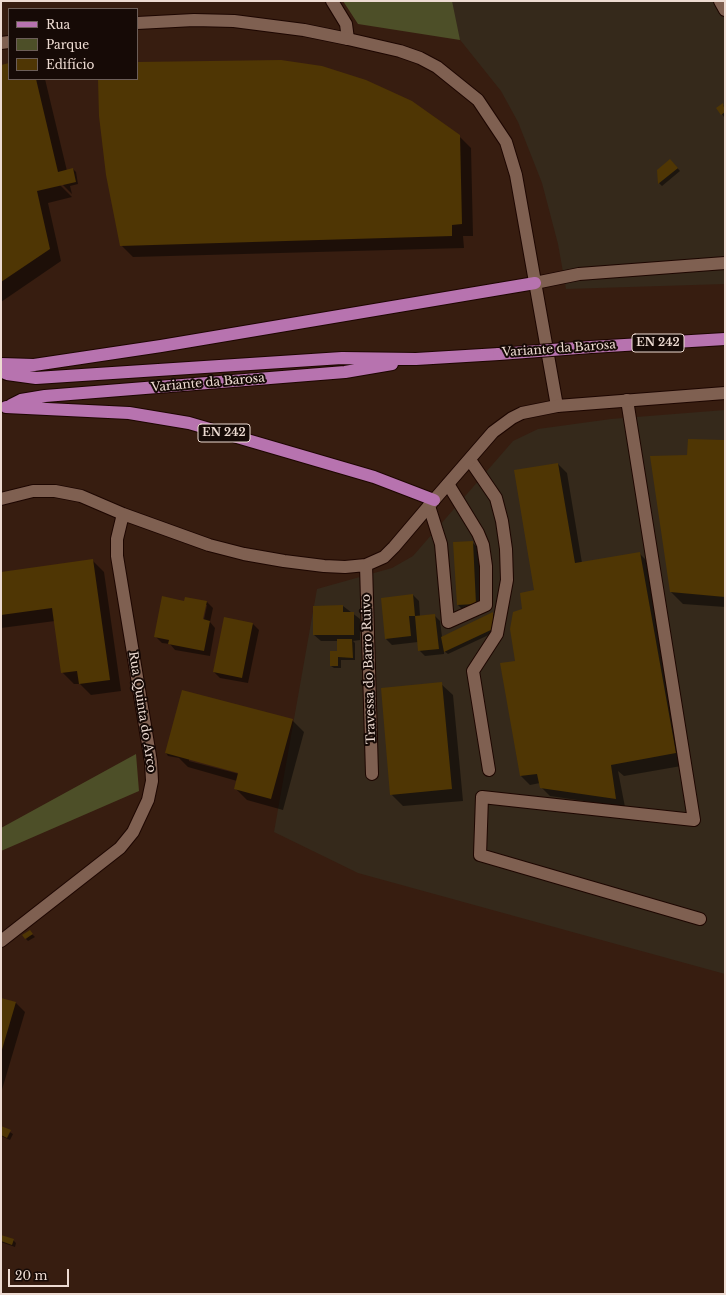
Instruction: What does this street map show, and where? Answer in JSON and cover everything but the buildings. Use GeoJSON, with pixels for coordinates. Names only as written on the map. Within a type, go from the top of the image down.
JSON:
{"type":"FeatureCollection","features":[{"type":"Feature","properties":{"kind":"main road"},"geometry":{"type":"LineString","coordinates":[[1,364],[41,364],[161,346],[535,283]]}},
{"type":"Feature","properties":{"kind":"main road","name":"Variante da Barosa"},"geometry":{"type":"LineString","coordinates":[[1,371],[14,376],[36,378],[342,358],[416,359],[725,339]]}},
{"type":"Feature","properties":{"kind":"main road","name":"Variante da Barosa"},"geometry":{"type":"LineString","coordinates":[[3,408],[21,400],[45,396],[346,372],[416,359]]}},
{"type":"Feature","properties":{"kind":"main road","name":"EN 242"},"geometry":{"type":"LineString","coordinates":[[3,408],[122,413],[189,423],[374,477],[431,503]]}},
{"type":"Feature","properties":{"kind":"street"},"geometry":{"type":"LineString","coordinates":[[332,1],[346,24],[348,39]]}},
{"type":"Feature","properties":{"kind":"street"},"geometry":{"type":"LineString","coordinates":[[720,1],[725,10]]}},
{"type":"Feature","properties":{"kind":"street"},"geometry":{"type":"LineString","coordinates":[[138,23],[194,20],[234,21],[304,30],[348,39],[420,58],[437,67],[478,100],[506,142],[516,175],[557,406]]}},
{"type":"Feature","properties":{"kind":"street"},"geometry":{"type":"LineString","coordinates":[[535,283],[579,274],[724,262]]}},
{"type":"Feature","properties":{"kind":"street"},"geometry":{"type":"LineString","coordinates":[[1,499],[33,491],[55,491],[80,496],[123,514],[209,545],[244,554],[324,566],[345,567],[366,565],[384,557],[493,432],[512,418],[522,413],[557,406],[725,393]]}},
{"type":"Feature","properties":{"kind":"street"},"geometry":{"type":"LineString","coordinates":[[627,400],[694,820],[482,797],[480,855],[700,918]]}},
{"type":"Feature","properties":{"kind":"street"},"geometry":{"type":"LineString","coordinates":[[470,460],[496,498],[506,549],[507,580],[497,634],[473,671],[489,770]]}},
{"type":"Feature","properties":{"kind":"street"},"geometry":{"type":"LineString","coordinates":[[431,503],[441,544],[448,622],[486,605],[486,566],[483,545],[478,533],[448,484]]}},
{"type":"Feature","properties":{"kind":"street","name":"Rua Quinta do Arco"},"geometry":{"type":"LineString","coordinates":[[1,941],[120,848],[133,832],[148,800],[152,781],[151,762],[117,556],[117,539],[123,514]]}},
{"type":"Feature","properties":{"kind":"street","name":"Travessa do Barro Ruivo"},"geometry":{"type":"LineString","coordinates":[[366,565],[372,774]]}},
{"type":"Feature","properties":{"kind":"shaded area"},"geometry":{"type":"Polygon","coordinates":[[[450,1],[725,1],[725,284],[566,289],[558,244],[542,183],[518,122],[501,91],[457,36],[450,1]]]}},
{"type":"Feature","properties":{"kind":"shaded area"},"geometry":{"type":"Polygon","coordinates":[[[725,410],[725,974],[358,873],[274,832],[317,589],[392,568],[413,556],[513,441],[538,429],[611,419],[725,410]]]}},
{"type":"Feature","properties":{"kind":"green space"},"geometry":{"type":"Polygon","coordinates":[[[343,1],[452,1],[460,40],[358,24],[343,1]]]}},
{"type":"Feature","properties":{"kind":"green space"},"geometry":{"type":"Polygon","coordinates":[[[136,754],[139,791],[1,851],[1,828],[136,754]]]}}]}
